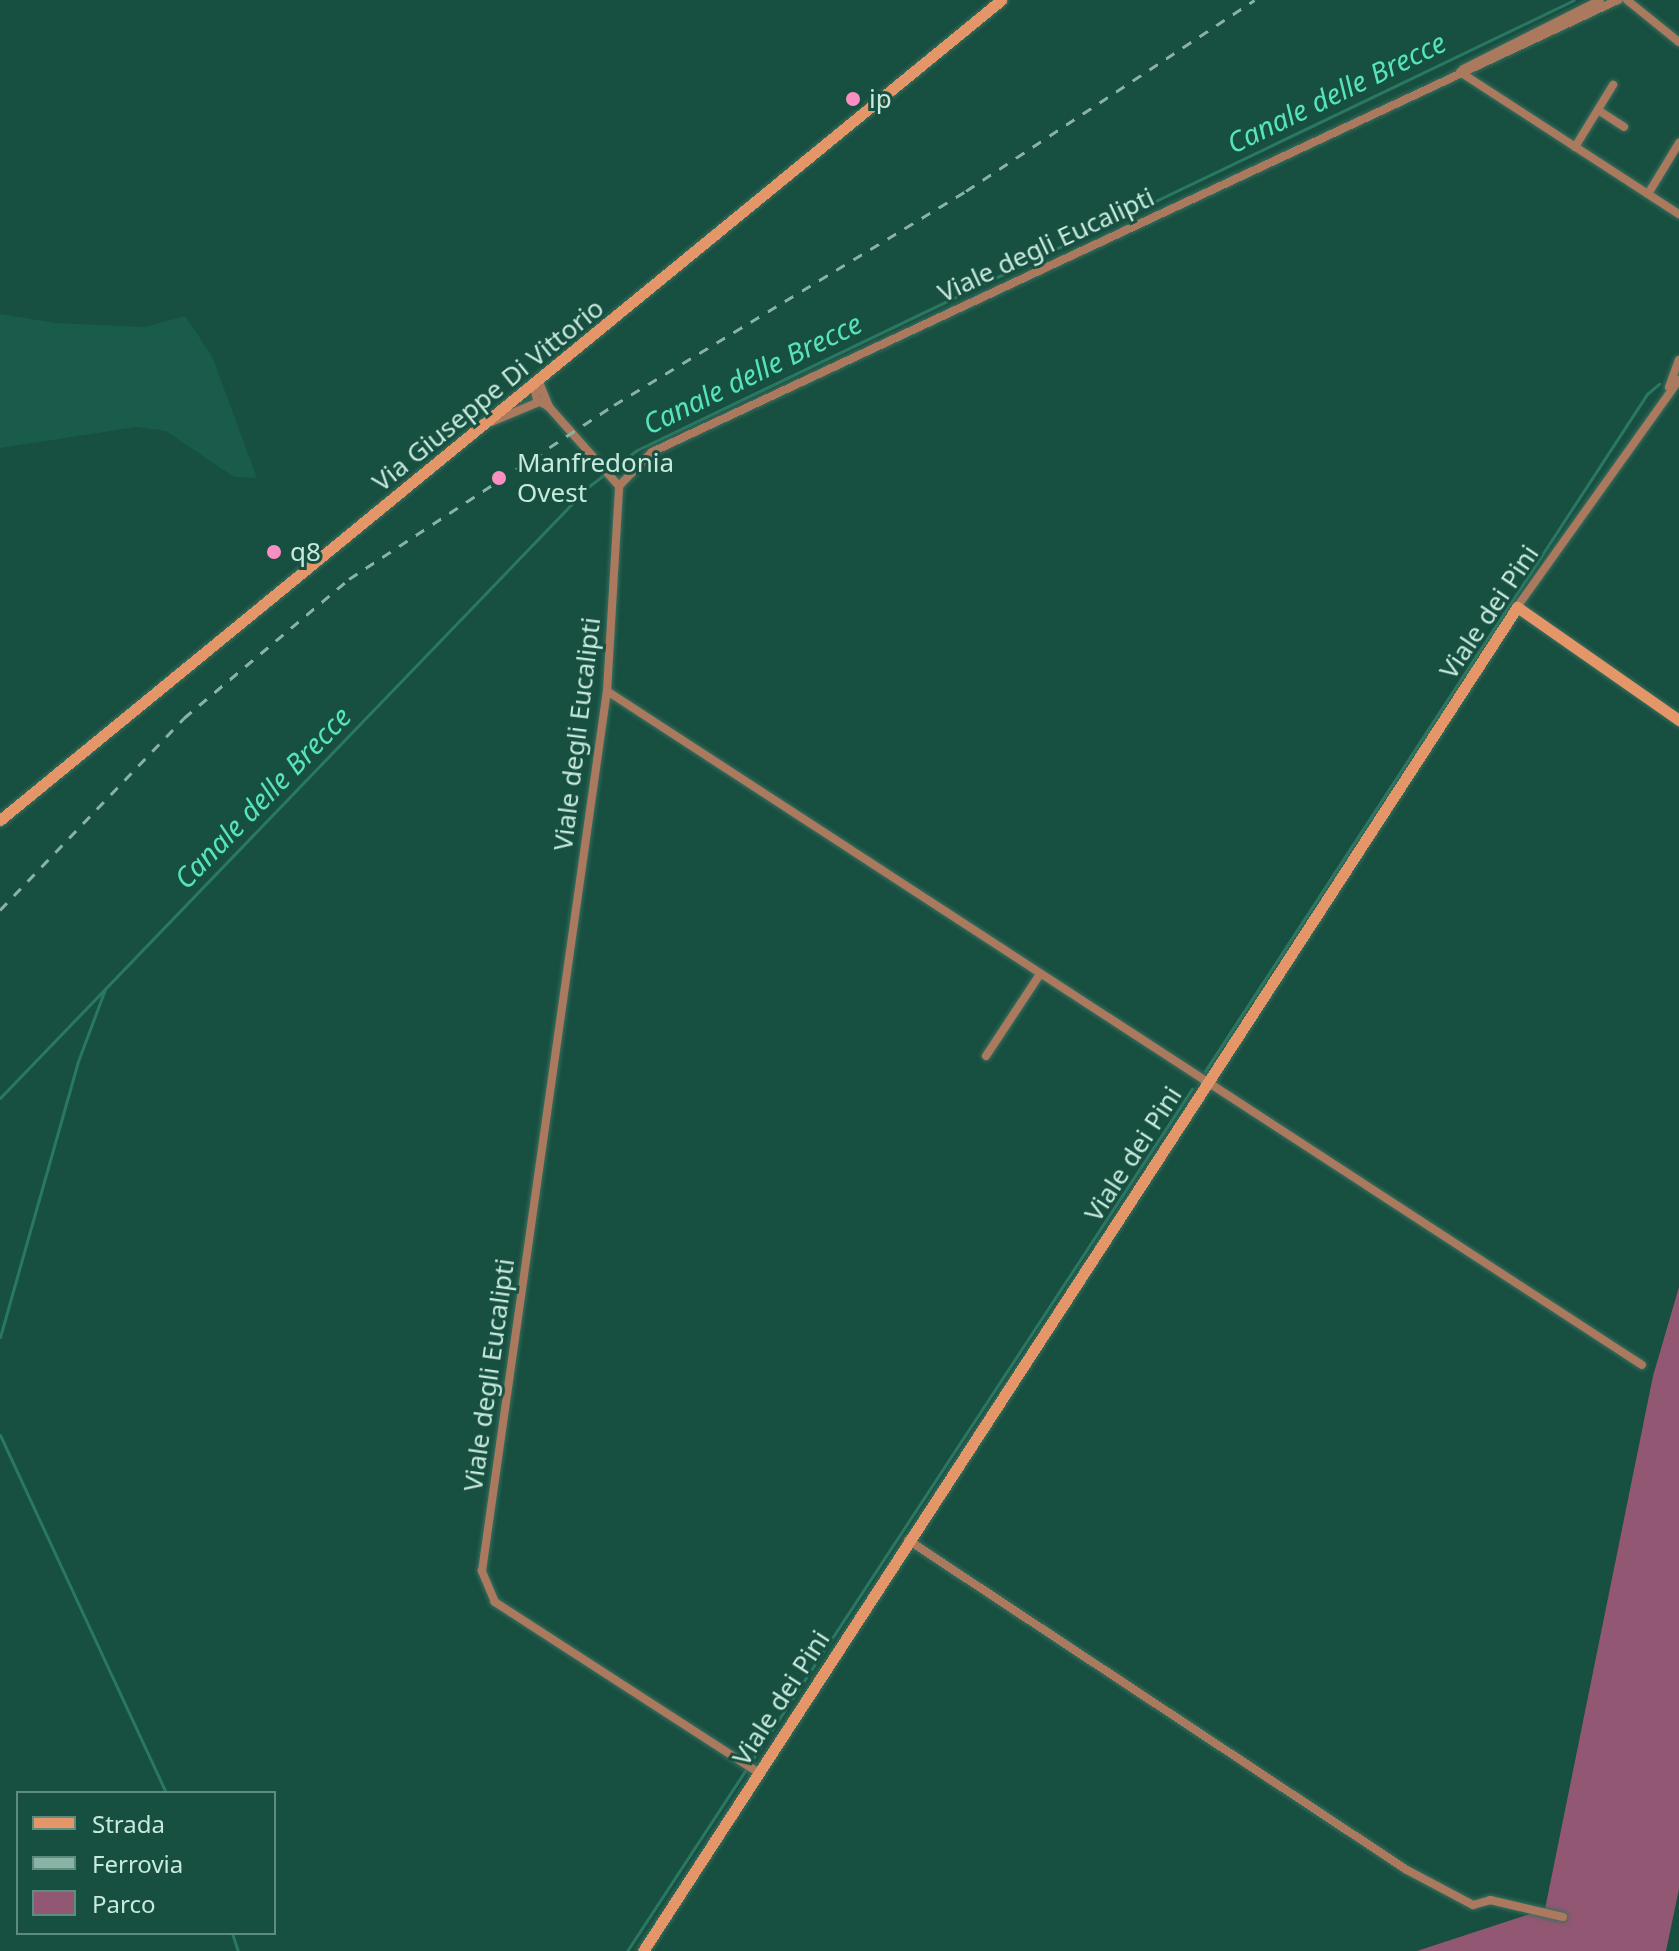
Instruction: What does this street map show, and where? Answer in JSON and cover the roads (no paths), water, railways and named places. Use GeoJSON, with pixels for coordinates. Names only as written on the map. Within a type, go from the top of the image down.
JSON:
{"type":"FeatureCollection","features":[{"type":"Feature","properties":{"kind":"street","name":"Via Giuseppe Di Vittorio"},"geometry":{"type":"LineString","coordinates":[[0,820],[491,422],[1001,0]]}},
{"type":"Feature","properties":{"kind":"street","name":"Viale degli Eucalipti"},"geometry":{"type":"LineString","coordinates":[[1460,72],[1600,0]]}},
{"type":"Feature","properties":{"kind":"street","name":"Viale degli Eucalipti"},"geometry":{"type":"LineString","coordinates":[[756,1771],[495,1602],[482,1571],[607,691],[616,483],[652,452],[1618,0]]}},
{"type":"Feature","properties":{"kind":"street"},"geometry":{"type":"LineString","coordinates":[[1627,0],[1678,41]]}},
{"type":"Feature","properties":{"kind":"street"},"geometry":{"type":"LineString","coordinates":[[1460,72],[1679,214]]}},
{"type":"Feature","properties":{"kind":"street"},"geometry":{"type":"LineString","coordinates":[[1575,147],[1613,85]]}},
{"type":"Feature","properties":{"kind":"street"},"geometry":{"type":"LineString","coordinates":[[1598,110],[1624,127]]}},
{"type":"Feature","properties":{"kind":"street"},"geometry":{"type":"LineString","coordinates":[[1648,194],[1679,143]]}},
{"type":"Feature","properties":{"kind":"street","name":"Viale dei Pini"},"geometry":{"type":"LineString","coordinates":[[643,1951],[756,1771],[1517,607],[1669,387],[1679,360]]}},
{"type":"Feature","properties":{"kind":"street","name":"Viale dei Pini"},"geometry":{"type":"LineString","coordinates":[[1669,387],[1679,380]]}},
{"type":"Feature","properties":{"kind":"street"},"geometry":{"type":"LineString","coordinates":[[537,384],[539,402]]}},
{"type":"Feature","properties":{"kind":"street"},"geometry":{"type":"LineString","coordinates":[[537,384],[549,407],[616,483]]}},
{"type":"Feature","properties":{"kind":"street"},"geometry":{"type":"LineString","coordinates":[[1669,387],[1679,393]]}},
{"type":"Feature","properties":{"kind":"street"},"geometry":{"type":"LineString","coordinates":[[491,422],[539,402],[549,407]]}},
{"type":"Feature","properties":{"kind":"street"},"geometry":{"type":"LineString","coordinates":[[1517,607],[1679,720]]}},
{"type":"Feature","properties":{"kind":"street"},"geometry":{"type":"LineString","coordinates":[[607,691],[1205,1085],[1642,1365]]}},
{"type":"Feature","properties":{"kind":"street"},"geometry":{"type":"LineString","coordinates":[[986,1056],[1040,974]]}},
{"type":"Feature","properties":{"kind":"street"},"geometry":{"type":"LineString","coordinates":[[908,1540],[1407,1870],[1473,1905],[1490,1900],[1563,1917]]}},
{"type":"Feature","properties":{"kind":"waterway","name":"Canale delle Brecce"},"geometry":{"type":"LineString","coordinates":[[0,1098],[588,487],[637,450],[1574,0]]}},
{"type":"Feature","properties":{"kind":"waterway"},"geometry":{"type":"LineString","coordinates":[[1205,1071],[1647,394],[1659,384]]}},
{"type":"Feature","properties":{"kind":"waterway"},"geometry":{"type":"LineString","coordinates":[[0,1337],[77,1064],[105,989]]}},
{"type":"Feature","properties":{"kind":"waterway"},"geometry":{"type":"LineString","coordinates":[[627,1951],[1192,1089]]}},
{"type":"Feature","properties":{"kind":"waterway"},"geometry":{"type":"LineString","coordinates":[[0,1435],[165,1791]]}},
{"type":"Feature","properties":{"kind":"waterway"},"geometry":{"type":"LineString","coordinates":[[233,1935],[238,1951]]}},
{"type":"Feature","properties":{"kind":"railway"},"geometry":{"type":"LineString","coordinates":[[0,910],[184,718],[349,579],[614,405],[966,191],[1255,0]]}},
{"type":"Feature","properties":{"kind":"place","name":"ip"},"geometry":{"type":"Point","coordinates":[853,99]}},
{"type":"Feature","properties":{"kind":"place","name":"Manfredonia Ovest"},"geometry":{"type":"Point","coordinates":[499,478]}},
{"type":"Feature","properties":{"kind":"place","name":"q8"},"geometry":{"type":"Point","coordinates":[274,552]}}]}
